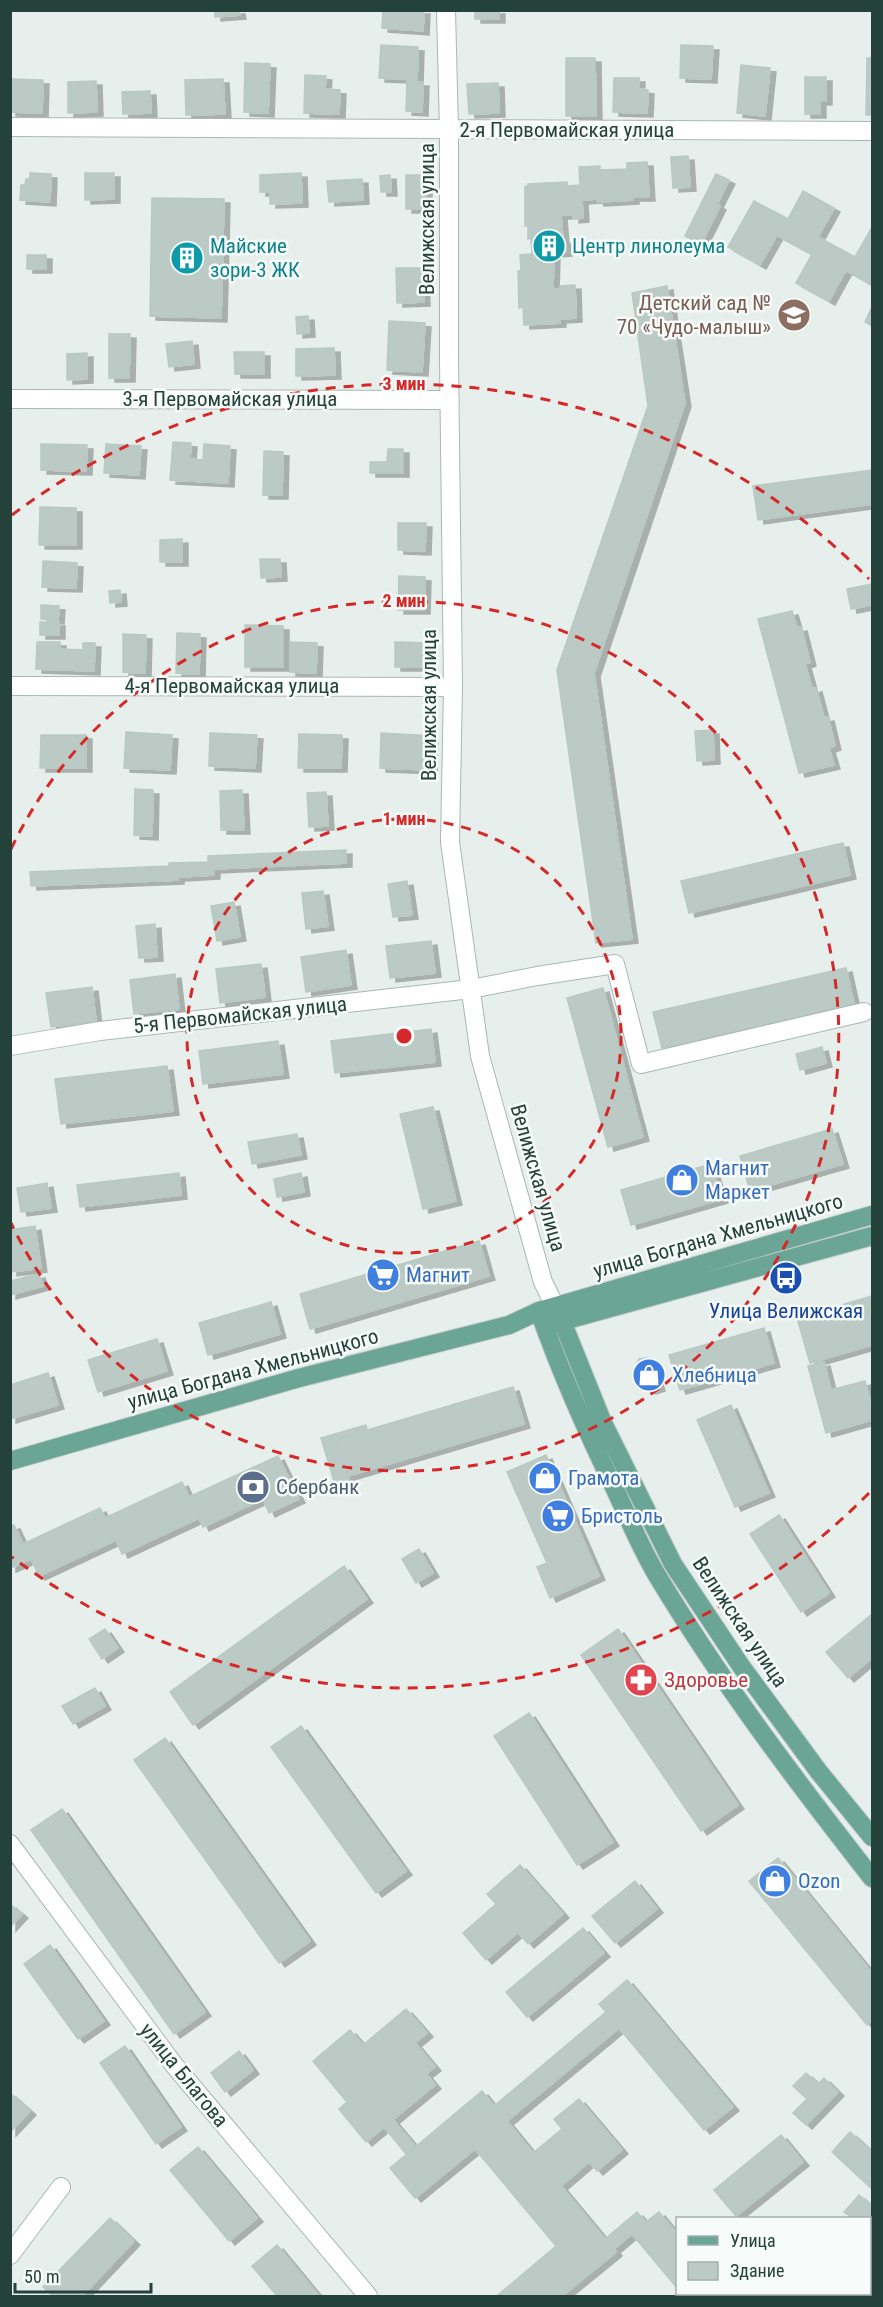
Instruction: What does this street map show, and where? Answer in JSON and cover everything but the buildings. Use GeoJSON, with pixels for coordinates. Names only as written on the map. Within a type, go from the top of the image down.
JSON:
{"type":"FeatureCollection","features":[{"type":"Feature","properties":{"kind":"main road","name":"улица Богдана Хмельницкого"},"geometry":{"type":"LineString","coordinates":[[551,1316],[873,1215]]}},
{"type":"Feature","properties":{"kind":"main road","name":"улица Богдана Хмельницкого"},"geometry":{"type":"LineString","coordinates":[[10,1461],[299,1378],[873,1236]]}},
{"type":"Feature","properties":{"kind":"main road","name":"Велижская улица"},"geometry":{"type":"LineString","coordinates":[[551,1316],[674,1563],[741,1666],[819,1772],[873,1837]]}},
{"type":"Feature","properties":{"kind":"main road","name":"Велижская улица"},"geometry":{"type":"LineString","coordinates":[[551,1316],[557,1364],[581,1419],[658,1576],[728,1685],[800,1785],[873,1878]]}},
{"type":"Feature","properties":{"kind":"street","name":"Велижская улица"},"geometry":{"type":"LineString","coordinates":[[446,10],[453,687],[450,842],[480,1056],[551,1316]]}},
{"type":"Feature","properties":{"kind":"street","name":"2-я Первомайская улица"},"geometry":{"type":"LineString","coordinates":[[10,127],[873,131]]}},
{"type":"Feature","properties":{"kind":"street","name":"3-я Первомайская улица"},"geometry":{"type":"LineString","coordinates":[[10,399],[450,400]]}},
{"type":"Feature","properties":{"kind":"street","name":"4-я Первомайская улица"},"geometry":{"type":"LineString","coordinates":[[10,686],[453,687]]}},
{"type":"Feature","properties":{"kind":"street","name":"5-я Первомайская улица"},"geometry":{"type":"LineString","coordinates":[[10,1046],[100,1031],[471,989],[615,964],[641,1064],[864,1012]]}},
{"type":"Feature","properties":{"kind":"street","name":"улица Благова"},"geometry":{"type":"LineString","coordinates":[[10,1844],[174,2065],[368,2296]]}},
{"type":"Feature","properties":{"kind":"street"},"geometry":{"type":"LineString","coordinates":[[10,2255],[61,2187]]}},
{"type":"Feature","properties":{"kind":"place","name":"Центр линолеума"},"geometry":{"type":"Point","coordinates":[549,246]}},
{"type":"Feature","properties":{"kind":"place","name":"Майские зори-3 ЖК"},"geometry":{"type":"Point","coordinates":[187,258]}},
{"type":"Feature","properties":{"kind":"place","name":"Детский сад № 70 «Чудо-малыш»"},"geometry":{"type":"Point","coordinates":[794,315]}},
{"type":"Feature","properties":{"kind":"place","name":"Магнит Маркет"},"geometry":{"type":"Point","coordinates":[682,1180]}},
{"type":"Feature","properties":{"kind":"place","name":"Магнит"},"geometry":{"type":"Point","coordinates":[383,1275]}},
{"type":"Feature","properties":{"kind":"place","name":"Улица Велижская"},"geometry":{"type":"Point","coordinates":[786,1278]}},
{"type":"Feature","properties":{"kind":"place","name":"Хлебница"},"geometry":{"type":"Point","coordinates":[649,1375]}},
{"type":"Feature","properties":{"kind":"place","name":"Грамота"},"geometry":{"type":"Point","coordinates":[545,1478]}},
{"type":"Feature","properties":{"kind":"place","name":"Сбербанк"},"geometry":{"type":"Point","coordinates":[253,1487]}},
{"type":"Feature","properties":{"kind":"place","name":"Бристоль"},"geometry":{"type":"Point","coordinates":[558,1516]}},
{"type":"Feature","properties":{"kind":"place","name":"Здоровье"},"geometry":{"type":"Point","coordinates":[641,1680]}},
{"type":"Feature","properties":{"kind":"place","name":"Ozon"},"geometry":{"type":"Point","coordinates":[775,1881]}}]}
